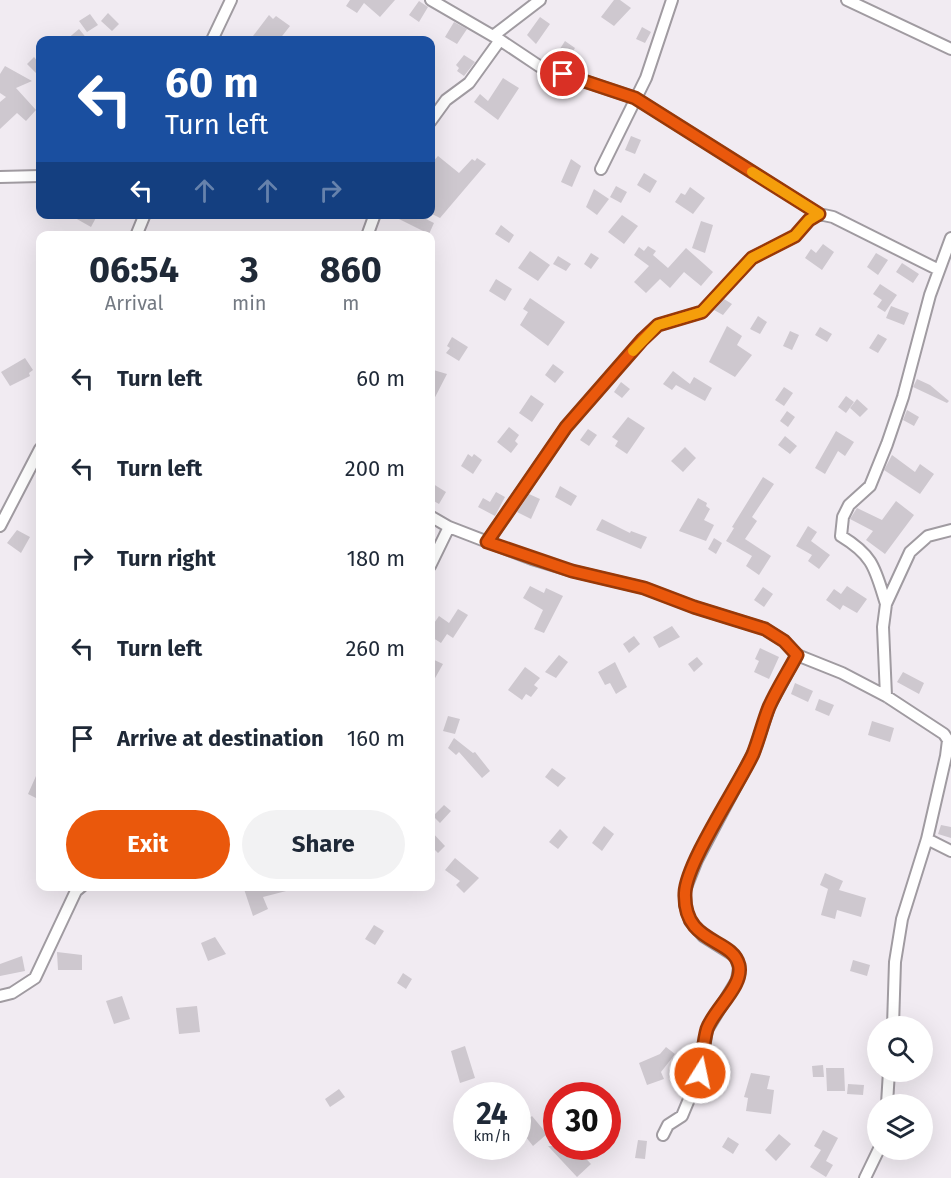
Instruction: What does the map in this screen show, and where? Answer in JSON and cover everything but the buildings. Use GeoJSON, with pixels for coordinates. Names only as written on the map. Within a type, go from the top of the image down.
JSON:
{"type":"FeatureCollection","features":[{"type":"Feature","properties":{"kind":"street"},"geometry":{"type":"LineString","coordinates":[[214,36],[231,0]]}},
{"type":"Feature","properties":{"kind":"street"},"geometry":{"type":"LineString","coordinates":[[431,0],[497,38],[539,66],[635,98],[819,214],[832,217],[939,270]]}},
{"type":"Feature","properties":{"kind":"street"},"geometry":{"type":"LineString","coordinates":[[435,115],[446,100],[469,83],[497,38],[540,0]]}},
{"type":"Feature","properties":{"kind":"street"},"geometry":{"type":"LineString","coordinates":[[602,169],[646,78],[672,0]]}},
{"type":"Feature","properties":{"kind":"street"},"geometry":{"type":"LineString","coordinates":[[847,0],[951,49]]}},
{"type":"Feature","properties":{"kind":"street"},"geometry":{"type":"LineString","coordinates":[[0,177],[36,176]]}},
{"type":"Feature","properties":{"kind":"street"},"geometry":{"type":"LineString","coordinates":[[487,542],[566,427],[642,340],[658,325],[702,312],[752,258],[795,236],[809,220],[819,214]]}},
{"type":"Feature","properties":{"kind":"street"},"geometry":{"type":"LineString","coordinates":[[886,604],[877,574],[864,550],[841,536],[843,517],[849,505],[870,486],[887,444],[939,270],[951,238]]}},
{"type":"Feature","properties":{"kind":"street"},"geometry":{"type":"LineString","coordinates":[[0,526],[36,456]]}},
{"type":"Feature","properties":{"kind":"street"},"geometry":{"type":"LineString","coordinates":[[435,519],[487,542],[572,571],[644,588],[694,607],[765,629],[784,641],[797,655],[842,673],[886,696],[939,729],[948,740],[927,839],[902,920],[895,962],[893,1016]]}},
{"type":"Feature","properties":{"kind":"street"},"geometry":{"type":"LineString","coordinates":[[435,556],[449,527]]}},
{"type":"Feature","properties":{"kind":"street"},"geometry":{"type":"LineString","coordinates":[[886,696],[883,627],[886,604],[910,552],[928,536],[951,530]]}},
{"type":"Feature","properties":{"kind":"street"},"geometry":{"type":"LineString","coordinates":[[663,1135],[668,1125],[682,1116],[700,1073],[707,1030],[737,980],[740,967],[735,956],[703,936],[690,921],[685,905],[685,890],[697,860],[754,752],[769,707],[797,655]]}},
{"type":"Feature","properties":{"kind":"street"},"geometry":{"type":"LineString","coordinates":[[927,839],[951,851]]}},
{"type":"Feature","properties":{"kind":"street"},"geometry":{"type":"LineString","coordinates":[[0,996],[12,993],[35,978],[76,891]]}},
{"type":"Feature","properties":{"kind":"street"},"geometry":{"type":"LineString","coordinates":[[866,1178],[874,1160]]}},
{"type":"Feature","properties":{"kind":"slow traffic"},"geometry":{"type":"LineString","coordinates":[[633,351],[658,325],[702,312],[734,274],[752,258],[795,236],[809,220],[819,214],[752,172]]}},
{"type":"Feature","properties":{"kind":"route"},"geometry":{"type":"LineString","coordinates":[[563,74],[635,98],[819,214],[809,220],[795,236],[752,258],[734,274],[702,312],[658,325],[642,340],[615,374],[566,427],[487,542],[572,571],[644,588],[694,607],[765,629],[784,641],[797,655],[769,707],[754,752],[736,789],[710,833],[685,890],[685,905],[690,921],[703,936],[735,956],[740,967],[737,980],[707,1030],[700,1073]]}}]}
